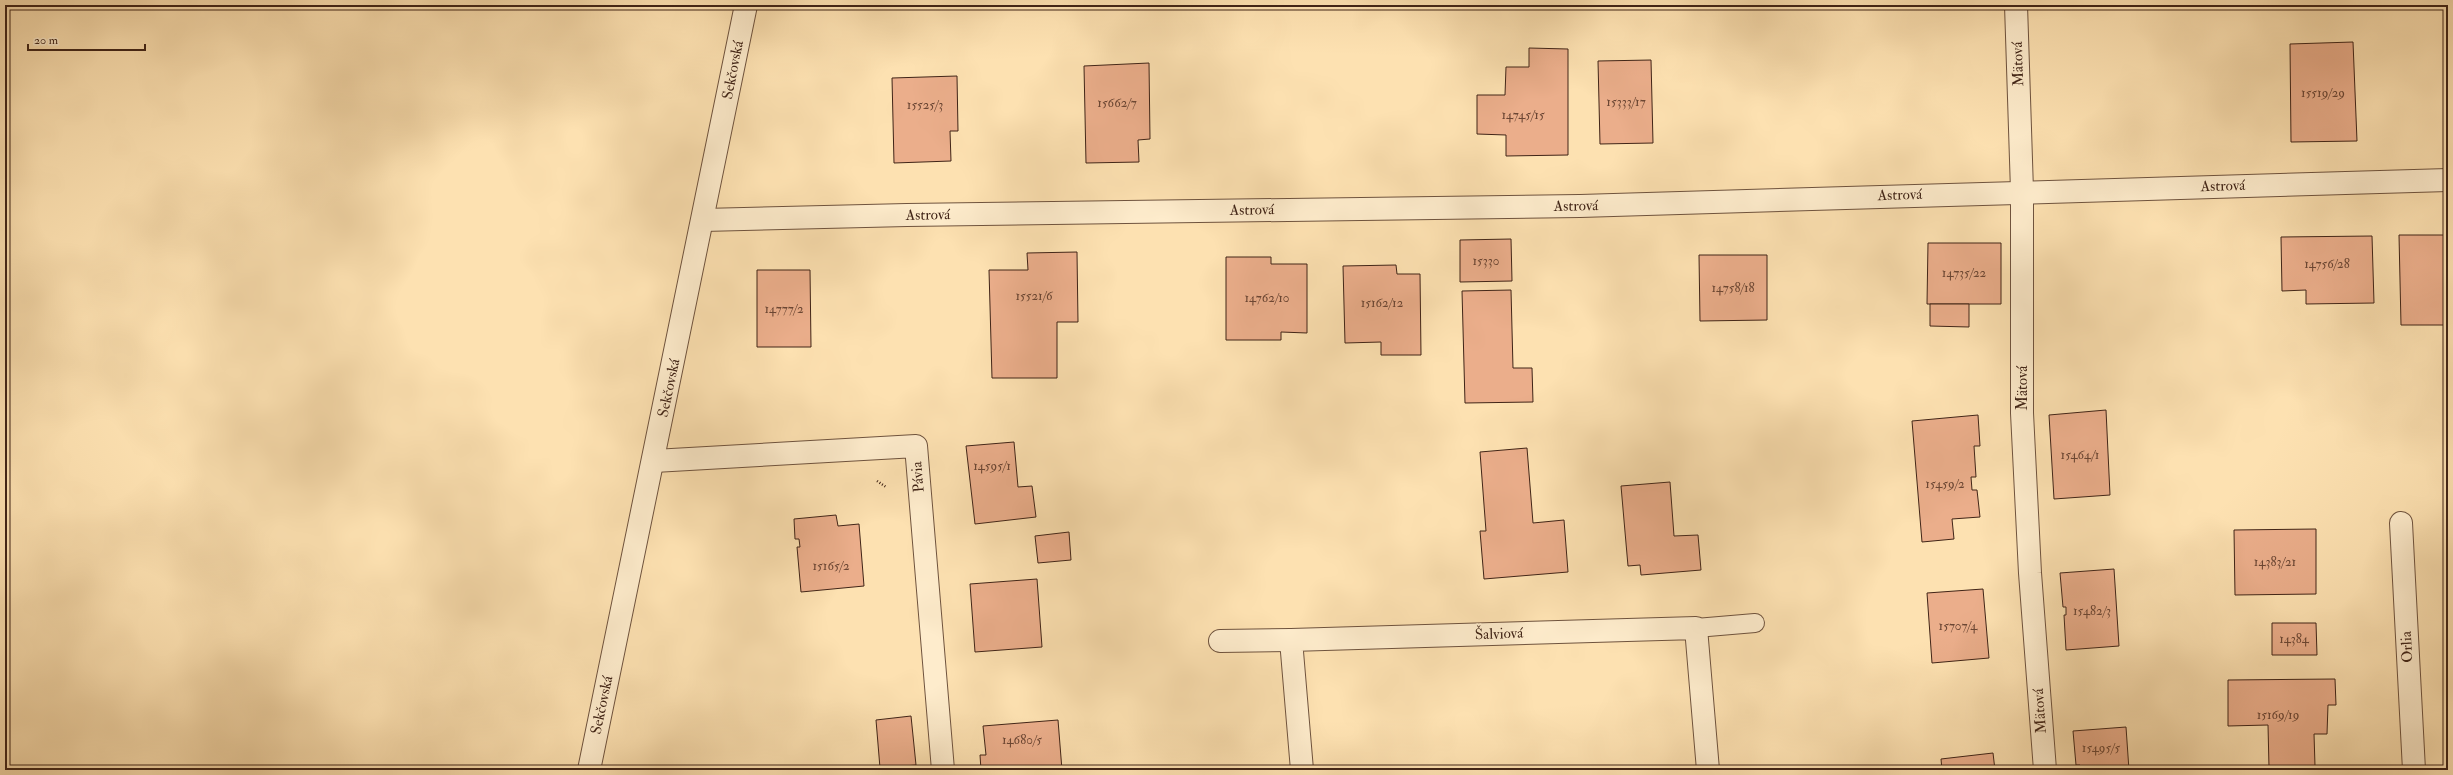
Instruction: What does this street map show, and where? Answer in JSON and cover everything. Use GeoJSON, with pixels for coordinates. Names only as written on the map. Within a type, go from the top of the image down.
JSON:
{"type":"FeatureCollection","features":[{"type":"Feature","properties":{"kind":"street","name":"Sekčovská"},"geometry":{"type":"LineString","coordinates":[[589,770],[654,461],[746,5]]}},
{"type":"Feature","properties":{"kind":"street","name":"Mätová"},"geometry":{"type":"LineString","coordinates":[[2016,5],[2022,192],[2022,413],[2030,572],[2045,770]]}},
{"type":"Feature","properties":{"kind":"street","name":"Astrová"},"geometry":{"type":"LineString","coordinates":[[703,220],[931,215],[1580,206],[2448,180]]}},
{"type":"Feature","properties":{"kind":"street","name":"Pávia"},"geometry":{"type":"LineString","coordinates":[[654,461],[916,446],[943,770]]}},
{"type":"Feature","properties":{"kind":"street","name":"Orlia"},"geometry":{"type":"LineString","coordinates":[[2401,523],[2414,770]]}},
{"type":"Feature","properties":{"kind":"street","name":"Šalviová"},"geometry":{"type":"LineString","coordinates":[[1220,641],[1696,628]]}},
{"type":"Feature","properties":{"kind":"street"},"geometry":{"type":"LineString","coordinates":[[1696,628],[1708,770]]}},
{"type":"Feature","properties":{"kind":"street"},"geometry":{"type":"LineString","coordinates":[[1292,640],[1302,770]]}},
{"type":"Feature","properties":{"kind":"lane"},"geometry":{"type":"LineString","coordinates":[[1696,628],[1755,624]]}},
{"type":"Feature","properties":{"kind":"path"},"geometry":{"type":"LineString","coordinates":[[876,479],[893,492]]}},
{"type":"Feature","properties":{"kind":"building"},"geometry":{"type":"Polygon","coordinates":[[[2353,42],[2357,141],[2291,142],[2290,44],[2353,42]]]}},
{"type":"Feature","properties":{"kind":"building"},"geometry":{"type":"Polygon","coordinates":[[[1529,48],[1568,49],[1568,155],[1506,156],[1506,135],[1477,134],[1477,95],[1505,95],[1506,67],[1529,67],[1529,48]]]}},
{"type":"Feature","properties":{"kind":"building"},"geometry":{"type":"Polygon","coordinates":[[[1651,60],[1653,143],[1600,144],[1598,61],[1651,60]]]}},
{"type":"Feature","properties":{"kind":"building"},"geometry":{"type":"Polygon","coordinates":[[[1149,63],[1150,139],[1138,140],[1139,162],[1086,163],[1084,66],[1149,63]]]}},
{"type":"Feature","properties":{"kind":"building"},"geometry":{"type":"Polygon","coordinates":[[[957,76],[958,131],[950,131],[951,161],[894,163],[892,78],[957,76]]]}},
{"type":"Feature","properties":{"kind":"building"},"geometry":{"type":"Polygon","coordinates":[[[2399,235],[2448,235],[2448,325],[2401,325],[2399,235]]]}},
{"type":"Feature","properties":{"kind":"building"},"geometry":{"type":"Polygon","coordinates":[[[2372,236],[2374,303],[2306,304],[2306,290],[2282,291],[2281,237],[2372,236]]]}},
{"type":"Feature","properties":{"kind":"building"},"geometry":{"type":"Polygon","coordinates":[[[1511,239],[1512,281],[1460,282],[1460,240],[1511,239]]]}},
{"type":"Feature","properties":{"kind":"building"},"geometry":{"type":"Polygon","coordinates":[[[1928,243],[2001,243],[2001,304],[1927,304],[1928,243]]]}},
{"type":"Feature","properties":{"kind":"building"},"geometry":{"type":"Polygon","coordinates":[[[1077,252],[1078,322],[1057,322],[1057,378],[992,378],[989,270],[1028,270],[1027,253],[1077,252]]]}},
{"type":"Feature","properties":{"kind":"building"},"geometry":{"type":"Polygon","coordinates":[[[1699,255],[1767,255],[1767,320],[1700,321],[1699,255]]]}},
{"type":"Feature","properties":{"kind":"building"},"geometry":{"type":"Polygon","coordinates":[[[1226,257],[1271,257],[1271,264],[1307,264],[1307,333],[1281,332],[1281,340],[1226,340],[1226,257]]]}},
{"type":"Feature","properties":{"kind":"building"},"geometry":{"type":"Polygon","coordinates":[[[1396,265],[1397,274],[1420,274],[1421,355],[1381,355],[1381,342],[1345,343],[1343,266],[1396,265]]]}},
{"type":"Feature","properties":{"kind":"building"},"geometry":{"type":"Polygon","coordinates":[[[757,270],[810,270],[811,347],[757,347],[757,270]]]}},
{"type":"Feature","properties":{"kind":"building"},"geometry":{"type":"Polygon","coordinates":[[[1511,290],[1513,368],[1532,368],[1533,402],[1465,403],[1462,291],[1511,290]]]}},
{"type":"Feature","properties":{"kind":"building"},"geometry":{"type":"Polygon","coordinates":[[[1930,304],[1969,304],[1969,327],[1930,326],[1930,304]]]}},
{"type":"Feature","properties":{"kind":"building"},"geometry":{"type":"Polygon","coordinates":[[[2106,410],[2110,495],[2054,499],[2049,415],[2106,410]]]}},
{"type":"Feature","properties":{"kind":"building"},"geometry":{"type":"Polygon","coordinates":[[[1978,415],[1980,446],[1974,446],[1976,477],[1971,477],[1972,490],[1977,490],[1980,517],[1952,519],[1954,539],[1922,542],[1912,421],[1978,415]]]}},
{"type":"Feature","properties":{"kind":"building"},"geometry":{"type":"Polygon","coordinates":[[[1014,442],[1018,487],[1032,486],[1036,517],[975,524],[966,446],[1014,442]]]}},
{"type":"Feature","properties":{"kind":"building"},"geometry":{"type":"Polygon","coordinates":[[[1527,448],[1533,523],[1564,520],[1568,572],[1484,579],[1480,531],[1486,531],[1480,452],[1527,448]]]}},
{"type":"Feature","properties":{"kind":"building"},"geometry":{"type":"Polygon","coordinates":[[[1670,482],[1674,536],[1698,535],[1701,570],[1641,575],[1640,565],[1628,566],[1621,486],[1670,482]]]}},
{"type":"Feature","properties":{"kind":"building"},"geometry":{"type":"Polygon","coordinates":[[[836,515],[838,526],[859,524],[864,586],[801,592],[797,547],[800,547],[799,539],[795,539],[794,519],[836,515]]]}},
{"type":"Feature","properties":{"kind":"building"},"geometry":{"type":"Polygon","coordinates":[[[2316,529],[2316,594],[2235,595],[2234,530],[2316,529]]]}},
{"type":"Feature","properties":{"kind":"building"},"geometry":{"type":"Polygon","coordinates":[[[1069,532],[1071,560],[1038,563],[1035,536],[1069,532]]]}},
{"type":"Feature","properties":{"kind":"building"},"geometry":{"type":"Polygon","coordinates":[[[2114,569],[2119,646],[2066,650],[2064,615],[2066,615],[2066,607],[2063,607],[2060,573],[2114,569]]]}},
{"type":"Feature","properties":{"kind":"building"},"geometry":{"type":"Polygon","coordinates":[[[1037,579],[1042,647],[975,652],[970,584],[1037,579]]]}},
{"type":"Feature","properties":{"kind":"building"},"geometry":{"type":"Polygon","coordinates":[[[1983,589],[1989,658],[1932,663],[1927,593],[1983,589]]]}},
{"type":"Feature","properties":{"kind":"building"},"geometry":{"type":"Polygon","coordinates":[[[2272,623],[2316,623],[2317,655],[2272,655],[2272,623]]]}},
{"type":"Feature","properties":{"kind":"building"},"geometry":{"type":"Polygon","coordinates":[[[2335,679],[2336,705],[2328,705],[2327,734],[2314,734],[2315,766],[2269,767],[2268,725],[2228,726],[2228,680],[2335,679]]]}},
{"type":"Feature","properties":{"kind":"building"},"geometry":{"type":"Polygon","coordinates":[[[911,716],[916,765],[880,768],[876,720],[911,716]]]}},
{"type":"Feature","properties":{"kind":"building"},"geometry":{"type":"Polygon","coordinates":[[[1058,720],[1062,770],[981,770],[980,755],[986,755],[983,726],[1058,720]]]}},
{"type":"Feature","properties":{"kind":"building"},"geometry":{"type":"Polygon","coordinates":[[[2126,727],[2129,770],[2080,770],[2080,765],[2076,765],[2073,731],[2126,727]]]}},
{"type":"Feature","properties":{"kind":"building"},"geometry":{"type":"Polygon","coordinates":[[[1993,753],[1995,770],[1942,770],[1941,759],[1993,753]]]}}]}
